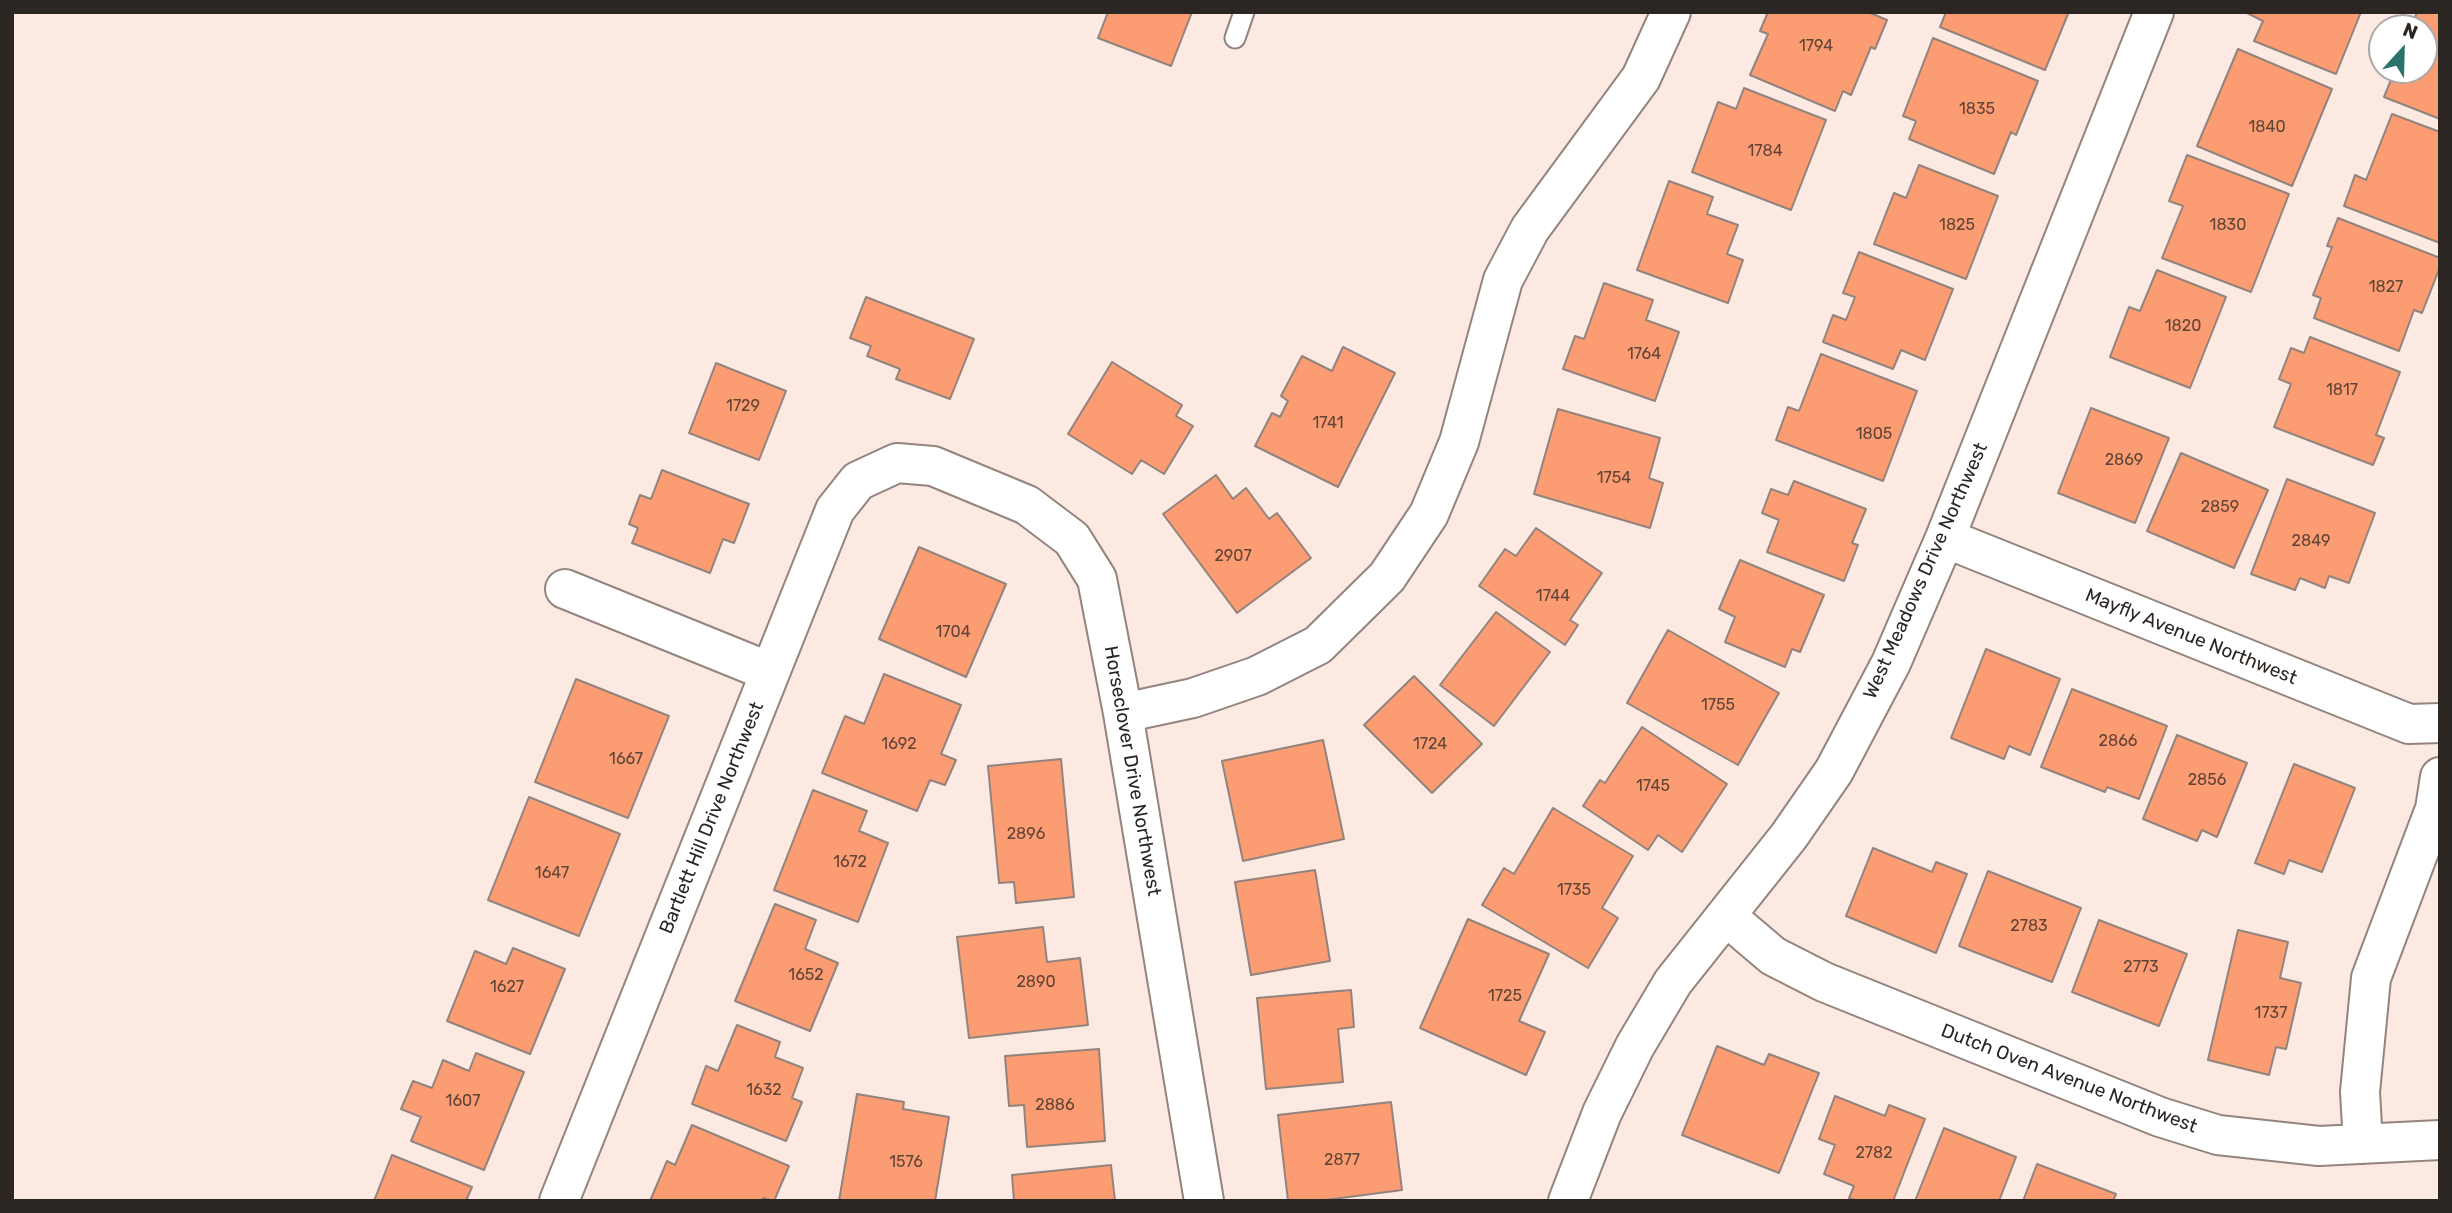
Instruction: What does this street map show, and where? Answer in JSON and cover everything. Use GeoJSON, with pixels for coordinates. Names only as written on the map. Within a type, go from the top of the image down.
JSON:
{"type":"FeatureCollection","features":[{"type":"Feature","properties":{"kind":"street"},"geometry":{"type":"LineString","coordinates":[[1123,713],[1194,698],[1257,676],[1318,645],[1387,577],[1429,514],[1459,442],[1503,280],[1530,229],[1641,78],[1671,12]]}},
{"type":"Feature","properties":{"kind":"street","name":"West Meadows Drive Northwest"},"geometry":{"type":"LineString","coordinates":[[1568,1201],[1602,1113],[1635,1046],[1674,982],[1788,836],[1833,771],[1891,663],[1945,538],[2154,12]]}},
{"type":"Feature","properties":{"kind":"street","name":"Horseclover Drive Northwest"},"geometry":{"type":"LineString","coordinates":[[897,463],[933,466],[1027,505],[1072,539],[1097,579],[1123,713],[1204,1201]]}},
{"type":"Feature","properties":{"kind":"street","name":"Bartlett Hill Drive Northwest"},"geometry":{"type":"LineString","coordinates":[[559,1201],[835,510],[858,481],[897,463]]}},
{"type":"Feature","properties":{"kind":"street","name":"Mayfly Avenue Northwest"},"geometry":{"type":"LineString","coordinates":[[1945,538],[2409,724],[2440,723]]}},
{"type":"Feature","properties":{"kind":"street"},"geometry":{"type":"LineString","coordinates":[[565,589],[770,672]]}},
{"type":"Feature","properties":{"kind":"street"},"geometry":{"type":"LineString","coordinates":[[2363,1144],[2360,1092],[2371,978],[2435,809],[2440,777]]}},
{"type":"Feature","properties":{"kind":"street","name":"Dutch Oven Avenue Northwest"},"geometry":{"type":"LineString","coordinates":[[1726,916],[1773,956],[1824,982],[2160,1117],[2218,1135],[2319,1146],[2440,1140]]}},
{"type":"Feature","properties":{"kind":"lane"},"geometry":{"type":"LineString","coordinates":[[1236,38],[1244,12]]}},
{"type":"Feature","properties":{"kind":"building"},"geometry":{"type":"Polygon","coordinates":[[[1108,12],[1192,12],[1171,66],[1098,38],[1108,12]]]}},
{"type":"Feature","properties":{"kind":"building"},"geometry":{"type":"Polygon","coordinates":[[[1768,12],[1868,12],[1887,20],[1875,49],[1871,47],[1851,95],[1843,91],[1835,111],[1750,75],[1768,34],[1760,31],[1768,12]]]}},
{"type":"Feature","properties":{"kind":"building"},"geometry":{"type":"Polygon","coordinates":[[[1946,12],[2068,14],[2045,70],[1940,27],[1946,12]]]}},
{"type":"Feature","properties":{"kind":"building"},"geometry":{"type":"Polygon","coordinates":[[[2245,12],[2361,12],[2336,74],[2254,41],[2263,21],[2245,12]]]}},
{"type":"Feature","properties":{"kind":"building"},"geometry":{"type":"Polygon","coordinates":[[[2440,12],[2440,119],[2384,97],[2389,84],[2438,84],[2438,14],[2416,14],[2440,12]]]}},
{"type":"Feature","properties":{"kind":"building"},"geometry":{"type":"Polygon","coordinates":[[[1933,38],[2038,81],[2016,135],[2011,132],[1994,174],[1909,139],[1916,121],[1903,116],[1933,38]]]}},
{"type":"Feature","properties":{"kind":"building"},"geometry":{"type":"Polygon","coordinates":[[[2238,49],[2332,89],[2292,186],[2197,146],[2238,49]]]}},
{"type":"Feature","properties":{"kind":"building"},"geometry":{"type":"Polygon","coordinates":[[[1744,88],[1826,120],[1791,210],[1692,172],[1718,102],[1736,109],[1744,88]]]}},
{"type":"Feature","properties":{"kind":"building"},"geometry":{"type":"Polygon","coordinates":[[[2392,114],[2440,132],[2440,243],[2344,206],[2355,175],[2366,180],[2392,114]]]}},
{"type":"Feature","properties":{"kind":"building"},"geometry":{"type":"Polygon","coordinates":[[[2187,155],[2289,194],[2251,292],[2162,258],[2183,206],[2169,201],[2187,155]]]}},
{"type":"Feature","properties":{"kind":"building"},"geometry":{"type":"Polygon","coordinates":[[[1919,165],[1998,196],[1966,279],[1874,244],[1894,193],[1906,198],[1919,165]]]}},
{"type":"Feature","properties":{"kind":"building"},"geometry":{"type":"Polygon","coordinates":[[[1669,181],[1713,197],[1707,214],[1738,225],[1727,254],[1743,260],[1728,303],[1637,270],[1669,181]]]}},
{"type":"Feature","properties":{"kind":"building"},"geometry":{"type":"Polygon","coordinates":[[[2338,218],[2440,258],[2440,267],[2422,313],[2414,310],[2399,351],[2314,318],[2321,298],[2313,295],[2332,247],[2327,246],[2338,218]]]}},
{"type":"Feature","properties":{"kind":"building"},"geometry":{"type":"Polygon","coordinates":[[[1859,252],[1953,289],[1925,360],[1901,350],[1893,369],[1823,342],[1833,315],[1846,320],[1855,297],[1843,293],[1859,252]]]}},
{"type":"Feature","properties":{"kind":"building"},"geometry":{"type":"Polygon","coordinates":[[[2157,270],[2226,297],[2190,388],[2110,357],[2129,307],[2140,311],[2157,270]]]}},
{"type":"Feature","properties":{"kind":"building"},"geometry":{"type":"Polygon","coordinates":[[[1604,283],[1653,300],[1646,320],[1679,332],[1655,401],[1563,369],[1575,336],[1584,339],[1604,283]]]}},
{"type":"Feature","properties":{"kind":"building"},"geometry":{"type":"Polygon","coordinates":[[[866,297],[974,339],[950,399],[896,379],[900,369],[867,356],[871,346],[850,338],[866,297]]]}},
{"type":"Feature","properties":{"kind":"building"},"geometry":{"type":"Polygon","coordinates":[[[2310,337],[2400,372],[2376,435],[2384,438],[2373,465],[2274,427],[2291,384],[2279,379],[2291,348],[2304,353],[2310,337]]]}},
{"type":"Feature","properties":{"kind":"building"},"geometry":{"type":"Polygon","coordinates":[[[1343,347],[1395,373],[1338,487],[1255,446],[1272,413],[1280,417],[1288,401],[1281,396],[1302,356],[1332,371],[1343,347]]]}},
{"type":"Feature","properties":{"kind":"building"},"geometry":{"type":"Polygon","coordinates":[[[1821,354],[1917,391],[1883,481],[1776,440],[1788,407],[1799,411],[1821,354]]]}},
{"type":"Feature","properties":{"kind":"building"},"geometry":{"type":"Polygon","coordinates":[[[1112,362],[1182,405],[1176,416],[1193,426],[1164,474],[1141,460],[1132,474],[1068,434],[1112,362]]]}},
{"type":"Feature","properties":{"kind":"building"},"geometry":{"type":"Polygon","coordinates":[[[716,363],[786,391],[759,460],[689,433],[716,363]]]}},
{"type":"Feature","properties":{"kind":"building"},"geometry":{"type":"Polygon","coordinates":[[[2091,408],[2169,438],[2135,523],[2058,493],[2091,408]]]}},
{"type":"Feature","properties":{"kind":"building"},"geometry":{"type":"Polygon","coordinates":[[[1558,409],[1660,438],[1649,478],[1663,483],[1650,528],[1534,494],[1558,409]]]}},
{"type":"Feature","properties":{"kind":"building"},"geometry":{"type":"Polygon","coordinates":[[[2181,453],[2268,490],[2234,568],[2147,531],[2181,453]]]}},
{"type":"Feature","properties":{"kind":"building"},"geometry":{"type":"Polygon","coordinates":[[[662,470],[749,504],[734,543],[723,539],[710,573],[632,543],[638,528],[629,524],[640,495],[651,499],[662,470]]]}},
{"type":"Feature","properties":{"kind":"building"},"geometry":{"type":"Polygon","coordinates":[[[1216,475],[1233,499],[1246,488],[1269,519],[1277,513],[1311,558],[1237,613],[1163,514],[1216,475]]]}},
{"type":"Feature","properties":{"kind":"building"},"geometry":{"type":"Polygon","coordinates":[[[2287,479],[2375,513],[2349,583],[2329,576],[2325,588],[2300,578],[2295,590],[2251,574],[2287,479]]]}},
{"type":"Feature","properties":{"kind":"building"},"geometry":{"type":"Polygon","coordinates":[[[1794,481],[1866,509],[1852,543],[1858,545],[1844,581],[1767,552],[1779,520],[1762,513],[1771,489],[1788,495],[1794,481]]]}},
{"type":"Feature","properties":{"kind":"building"},"geometry":{"type":"Polygon","coordinates":[[[1536,528],[1602,573],[1570,620],[1578,625],[1565,645],[1479,586],[1505,549],[1516,556],[1536,528]]]}},
{"type":"Feature","properties":{"kind":"building"},"geometry":{"type":"Polygon","coordinates":[[[919,547],[1006,584],[966,677],[879,639],[919,547]]]}},
{"type":"Feature","properties":{"kind":"building"},"geometry":{"type":"Polygon","coordinates":[[[1740,560],[1824,595],[1800,652],[1792,649],[1785,667],[1725,642],[1735,617],[1719,609],[1740,560]]]}},
{"type":"Feature","properties":{"kind":"building"},"geometry":{"type":"Polygon","coordinates":[[[1496,612],[1550,652],[1494,726],[1440,685],[1496,612]]]}},
{"type":"Feature","properties":{"kind":"building"},"geometry":{"type":"Polygon","coordinates":[[[1668,630],[1779,693],[1738,765],[1627,703],[1668,630]]]}},
{"type":"Feature","properties":{"kind":"building"},"geometry":{"type":"Polygon","coordinates":[[[1986,649],[2060,679],[2030,755],[2009,746],[2004,759],[1951,738],[1986,649]]]}},
{"type":"Feature","properties":{"kind":"building"},"geometry":{"type":"Polygon","coordinates":[[[884,674],[961,705],[941,754],[956,760],[945,785],[930,780],[917,811],[822,773],[845,716],[864,724],[884,674]]]}},
{"type":"Feature","properties":{"kind":"building"},"geometry":{"type":"Polygon","coordinates":[[[1414,676],[1482,744],[1432,793],[1364,725],[1414,676]]]}},
{"type":"Feature","properties":{"kind":"building"},"geometry":{"type":"Polygon","coordinates":[[[576,679],[669,716],[628,818],[535,782],[576,679]]]}},
{"type":"Feature","properties":{"kind":"building"},"geometry":{"type":"Polygon","coordinates":[[[2072,689],[2167,726],[2139,799],[2107,787],[2105,792],[2041,767],[2072,689]]]}},
{"type":"Feature","properties":{"kind":"building"},"geometry":{"type":"Polygon","coordinates":[[[1642,727],[1727,784],[1682,852],[1658,835],[1648,850],[1583,806],[1600,780],[1605,783],[1642,727]]]}},
{"type":"Feature","properties":{"kind":"building"},"geometry":{"type":"Polygon","coordinates":[[[2177,735],[2247,763],[2217,837],[2202,830],[2197,841],[2143,819],[2177,735]]]}},
{"type":"Feature","properties":{"kind":"building"},"geometry":{"type":"Polygon","coordinates":[[[1323,740],[1344,839],[1243,861],[1222,761],[1323,740]]]}},
{"type":"Feature","properties":{"kind":"building"},"geometry":{"type":"Polygon","coordinates":[[[1061,759],[1074,897],[1016,903],[1014,882],[999,883],[988,766],[1061,759]]]}},
{"type":"Feature","properties":{"kind":"building"},"geometry":{"type":"Polygon","coordinates":[[[2294,764],[2355,788],[2322,872],[2289,860],[2284,874],[2255,863],[2294,764]]]}},
{"type":"Feature","properties":{"kind":"building"},"geometry":{"type":"Polygon","coordinates":[[[813,790],[867,811],[859,831],[888,843],[858,922],[774,890],[813,790]]]}},
{"type":"Feature","properties":{"kind":"building"},"geometry":{"type":"Polygon","coordinates":[[[529,797],[620,834],[579,936],[488,900],[529,797]]]}},
{"type":"Feature","properties":{"kind":"building"},"geometry":{"type":"Polygon","coordinates":[[[1553,808],[1633,856],[1602,908],[1618,918],[1588,968],[1482,905],[1504,868],[1514,874],[1553,808]]]}},
{"type":"Feature","properties":{"kind":"building"},"geometry":{"type":"Polygon","coordinates":[[[1873,848],[1932,872],[1936,862],[1967,874],[1936,953],[1846,916],[1873,848]]]}},
{"type":"Feature","properties":{"kind":"building"},"geometry":{"type":"Polygon","coordinates":[[[1315,870],[1330,961],[1251,975],[1235,882],[1315,870]]]}},
{"type":"Feature","properties":{"kind":"building"},"geometry":{"type":"Polygon","coordinates":[[[1988,871],[2081,908],[2052,982],[1959,946],[1988,871]]]}},
{"type":"Feature","properties":{"kind":"building"},"geometry":{"type":"Polygon","coordinates":[[[775,904],[816,920],[805,949],[838,963],[810,1031],[735,1001],[775,904]]]}},
{"type":"Feature","properties":{"kind":"building"},"geometry":{"type":"Polygon","coordinates":[[[1468,919],[1549,954],[1519,1021],[1545,1032],[1526,1075],[1420,1028],[1468,919]]]}},
{"type":"Feature","properties":{"kind":"building"},"geometry":{"type":"Polygon","coordinates":[[[2099,920],[2187,954],[2159,1026],[2072,992],[2099,920]]]}},
{"type":"Feature","properties":{"kind":"building"},"geometry":{"type":"Polygon","coordinates":[[[1043,927],[1047,962],[1080,958],[1088,1025],[969,1038],[957,937],[1043,927]]]}},
{"type":"Feature","properties":{"kind":"building"},"geometry":{"type":"Polygon","coordinates":[[[2238,930],[2288,942],[2280,978],[2301,983],[2286,1049],[2276,1047],[2269,1075],[2208,1060],[2238,930]]]}},
{"type":"Feature","properties":{"kind":"building"},"geometry":{"type":"Polygon","coordinates":[[[513,948],[565,969],[530,1054],[447,1021],[475,951],[506,964],[513,948]]]}},
{"type":"Feature","properties":{"kind":"building"},"geometry":{"type":"Polygon","coordinates":[[[1351,990],[1354,1027],[1338,1029],[1343,1082],[1266,1089],[1257,998],[1351,990]]]}},
{"type":"Feature","properties":{"kind":"building"},"geometry":{"type":"Polygon","coordinates":[[[737,1025],[780,1042],[775,1057],[803,1068],[792,1098],[802,1102],[786,1141],[692,1104],[706,1066],[718,1071],[737,1025]]]}},
{"type":"Feature","properties":{"kind":"building"},"geometry":{"type":"Polygon","coordinates":[[[1717,1046],[1764,1065],[1769,1054],[1819,1073],[1779,1173],[1682,1135],[1717,1046]]]}},
{"type":"Feature","properties":{"kind":"building"},"geometry":{"type":"Polygon","coordinates":[[[1099,1049],[1105,1141],[1027,1147],[1024,1105],[1009,1106],[1005,1056],[1099,1049]]]}},
{"type":"Feature","properties":{"kind":"building"},"geometry":{"type":"Polygon","coordinates":[[[476,1053],[524,1072],[484,1170],[411,1141],[421,1117],[401,1109],[413,1081],[432,1088],[443,1060],[469,1071],[476,1053]]]}},
{"type":"Feature","properties":{"kind":"building"},"geometry":{"type":"Polygon","coordinates":[[[857,1094],[904,1102],[903,1109],[949,1117],[935,1201],[839,1201],[857,1094]]]}},
{"type":"Feature","properties":{"kind":"building"},"geometry":{"type":"Polygon","coordinates":[[[1835,1096],[1885,1116],[1889,1105],[1925,1119],[1893,1201],[1857,1201],[1849,1198],[1854,1186],[1824,1174],[1835,1145],[1819,1139],[1835,1096]]]}},
{"type":"Feature","properties":{"kind":"building"},"geometry":{"type":"Polygon","coordinates":[[[1391,1102],[1402,1190],[1318,1201],[1288,1201],[1278,1115],[1391,1102]]]}},
{"type":"Feature","properties":{"kind":"building"},"geometry":{"type":"Polygon","coordinates":[[[692,1125],[789,1166],[774,1201],[763,1198],[761,1201],[650,1201],[667,1161],[675,1165],[692,1125]]]}},
{"type":"Feature","properties":{"kind":"building"},"geometry":{"type":"Polygon","coordinates":[[[1944,1128],[2016,1157],[1999,1201],[1915,1201],[1944,1128]]]}},
{"type":"Feature","properties":{"kind":"building"},"geometry":{"type":"Polygon","coordinates":[[[392,1155],[472,1187],[466,1201],[374,1201],[392,1155]]]}},
{"type":"Feature","properties":{"kind":"building"},"geometry":{"type":"Polygon","coordinates":[[[2037,1164],[2116,1194],[2113,1201],[2023,1201],[2037,1164]]]}},
{"type":"Feature","properties":{"kind":"building"},"geometry":{"type":"Polygon","coordinates":[[[1111,1165],[1115,1201],[1014,1201],[1012,1175],[1111,1165]]]}}]}
